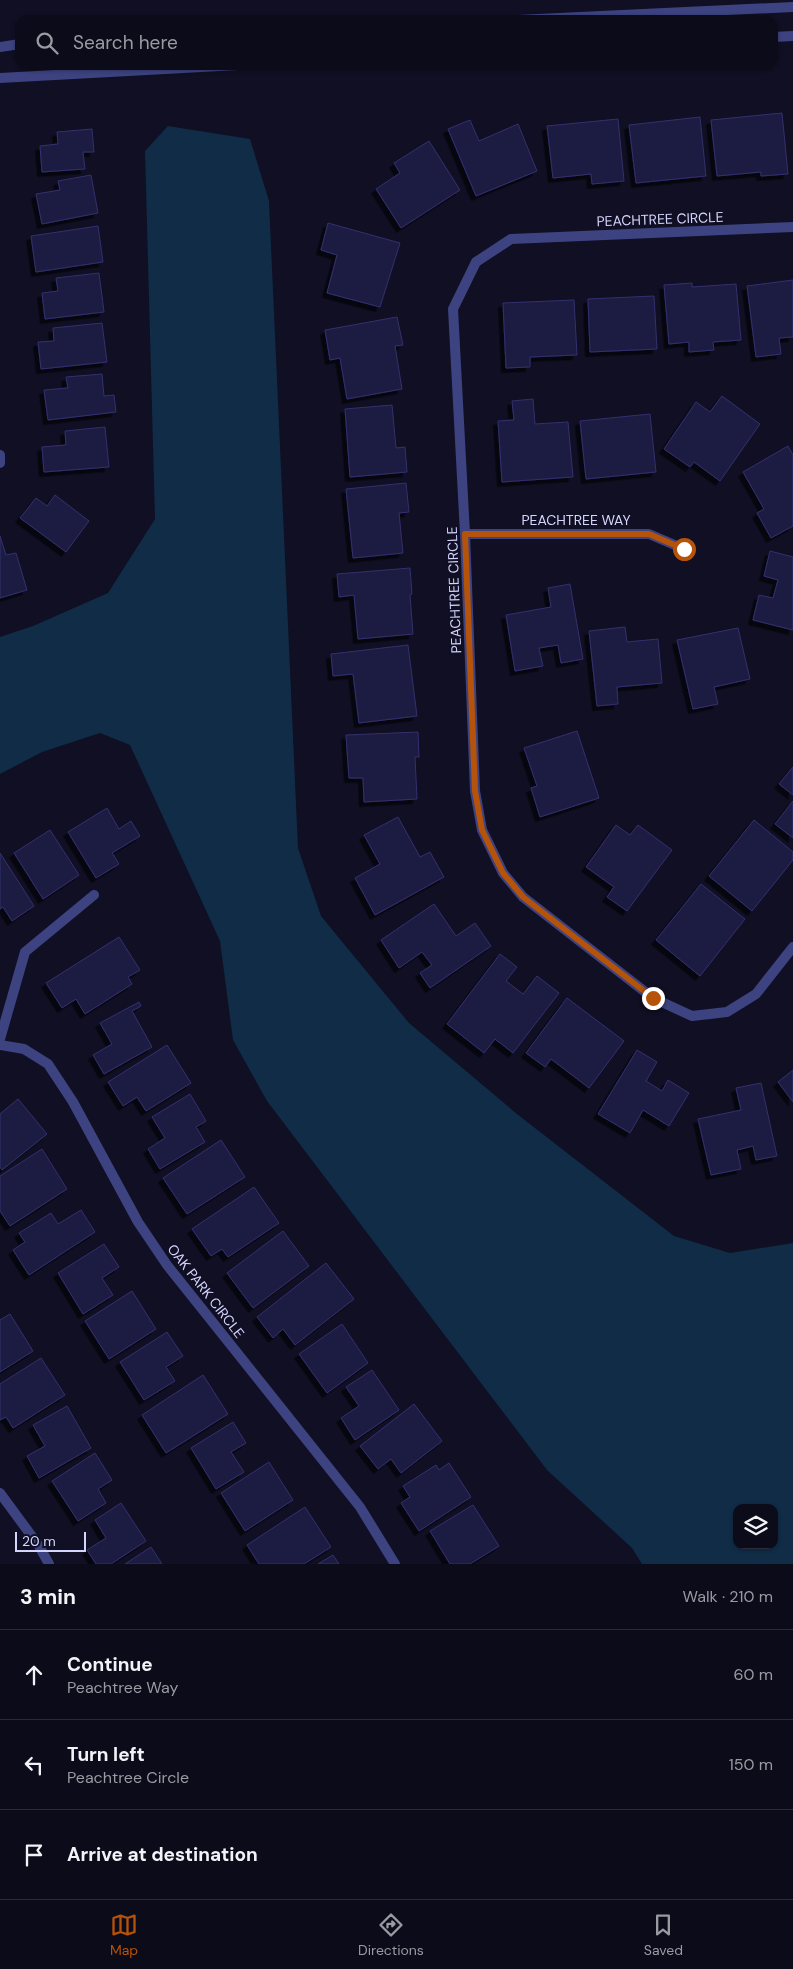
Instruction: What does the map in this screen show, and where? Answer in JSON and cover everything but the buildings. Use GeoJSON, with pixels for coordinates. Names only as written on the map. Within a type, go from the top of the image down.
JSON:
{"type":"FeatureCollection","features":[{"type":"Feature","properties":{"kind":"street"},"geometry":{"type":"LineString","coordinates":[[623,15],[793,7]]}},
{"type":"Feature","properties":{"kind":"street"},"geometry":{"type":"LineString","coordinates":[[778,37],[793,36]]}},
{"type":"Feature","properties":{"kind":"street"},"geometry":{"type":"LineString","coordinates":[[0,47],[15,45]]}},
{"type":"Feature","properties":{"kind":"street"},"geometry":{"type":"LineString","coordinates":[[0,78],[146,70]]}},
{"type":"Feature","properties":{"kind":"street","name":"PEACHTREE CIRCLE"},"geometry":{"type":"LineString","coordinates":[[793,227],[511,239],[476,262],[453,309],[465,534],[475,791],[482,830],[503,873],[523,897],[653,998],[692,1016],[727,1012],[756,994],[793,947]]}},
{"type":"Feature","properties":{"kind":"street"},"geometry":{"type":"LineString","coordinates":[[0,455],[0,463]]}},
{"type":"Feature","properties":{"kind":"street","name":"PEACHTREE WAY"},"geometry":{"type":"LineString","coordinates":[[465,534],[649,534],[684,549]]}},
{"type":"Feature","properties":{"kind":"street"},"geometry":{"type":"LineString","coordinates":[[0,1039],[25,952],[94,895]]}},
{"type":"Feature","properties":{"kind":"street","name":"OAK PARK CIRCLE"},"geometry":{"type":"LineString","coordinates":[[0,1044],[24,1049],[48,1064],[73,1102],[138,1222],[167,1266],[360,1507],[395,1564]]}},
{"type":"Feature","properties":{"kind":"street"},"geometry":{"type":"LineString","coordinates":[[0,1493],[39,1546],[49,1564]]}},
{"type":"Feature","properties":{"kind":"water"},"geometry":{"type":"Polygon","coordinates":[[[168,126],[250,139],[269,201],[298,848],[321,916],[409,1023],[517,1114],[674,1236],[730,1253],[793,1243],[793,1564],[642,1564],[632,1548],[547,1470],[267,1101],[233,1040],[220,941],[130,745],[100,733],[42,752],[0,774],[0,637],[33,626],[108,593],[155,519],[145,151],[168,126]]]}},
{"type":"Feature","properties":{"kind":"route"},"geometry":{"type":"LineString","coordinates":[[653,998],[523,897],[503,873],[482,830],[475,791],[465,534],[649,534],[684,549]]}}]}
